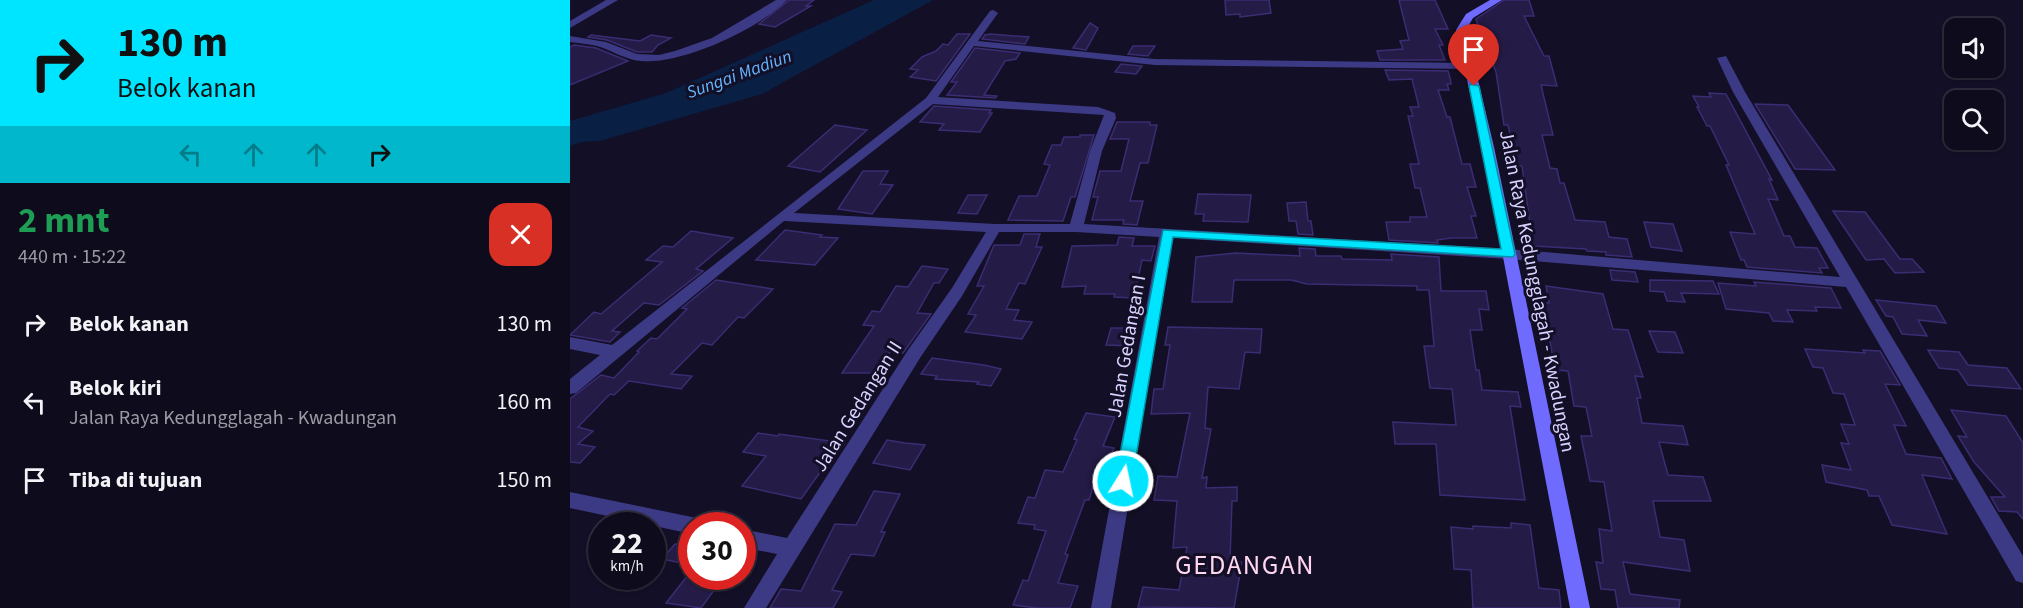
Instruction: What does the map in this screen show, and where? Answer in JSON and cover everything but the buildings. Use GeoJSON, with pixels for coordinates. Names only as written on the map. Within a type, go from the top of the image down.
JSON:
{"type":"FeatureCollection","features":[{"type":"Feature","properties":{"kind":"main road","name":"Jalan Raya Kedungglagah - Kwadungan"},"geometry":{"type":"LineString","coordinates":[[1497,0],[1469,15],[1463,23],[1462,38],[1488,147],[1580,608]]}},
{"type":"Feature","properties":{"kind":"street"},"geometry":{"type":"LineString","coordinates":[[570,25],[613,0]]}},
{"type":"Feature","properties":{"kind":"street"},"geometry":{"type":"LineString","coordinates":[[570,39],[601,43],[639,58],[674,54],[699,49],[766,12],[782,0]]}},
{"type":"Feature","properties":{"kind":"street"},"geometry":{"type":"LineString","coordinates":[[570,388],[613,351],[930,100],[993,13]]}},
{"type":"Feature","properties":{"kind":"street"},"geometry":{"type":"LineString","coordinates":[[972,43],[1155,62],[1470,66]]}},
{"type":"Feature","properties":{"kind":"street"},"geometry":{"type":"LineString","coordinates":[[1722,58],[1739,93],[2023,574]]}},
{"type":"Feature","properties":{"kind":"street"},"geometry":{"type":"LineString","coordinates":[[930,100],[1098,110],[1109,113],[1110,118],[1096,151],[1076,228]]}},
{"type":"Feature","properties":{"kind":"street"},"geometry":{"type":"LineString","coordinates":[[781,217],[995,228],[1076,228],[1167,233],[1508,254],[1853,283]]}},
{"type":"Feature","properties":{"kind":"street","name":"Jalan Gedangan II"},"geometry":{"type":"LineString","coordinates":[[754,608],[914,354],[957,292],[995,228]]}},
{"type":"Feature","properties":{"kind":"street","name":"Jalan Gedangan I"},"geometry":{"type":"LineString","coordinates":[[1101,608],[1167,233]]}},
{"type":"Feature","properties":{"kind":"street"},"geometry":{"type":"LineString","coordinates":[[570,344],[613,351]]}},
{"type":"Feature","properties":{"kind":"street"},"geometry":{"type":"LineString","coordinates":[[570,500],[678,523]]}},
{"type":"Feature","properties":{"kind":"street"},"geometry":{"type":"LineString","coordinates":[[756,541],[792,548]]}},
{"type":"Feature","properties":{"kind":"water","name":"Sungai Madiun"},"geometry":{"type":"Polygon","coordinates":[[[874,0],[933,0],[762,94],[600,141],[581,142],[570,146],[570,121],[666,93],[874,0]]]}},
{"type":"Feature","properties":{"kind":"district","name":"GEDANGAN"},"geometry":{"type":"Point","coordinates":[1245,565]}},
{"type":"Feature","properties":{"kind":"route"},"geometry":{"type":"LineString","coordinates":[[1123,481],[1167,233],[1508,254],[1474,86]]}}]}
